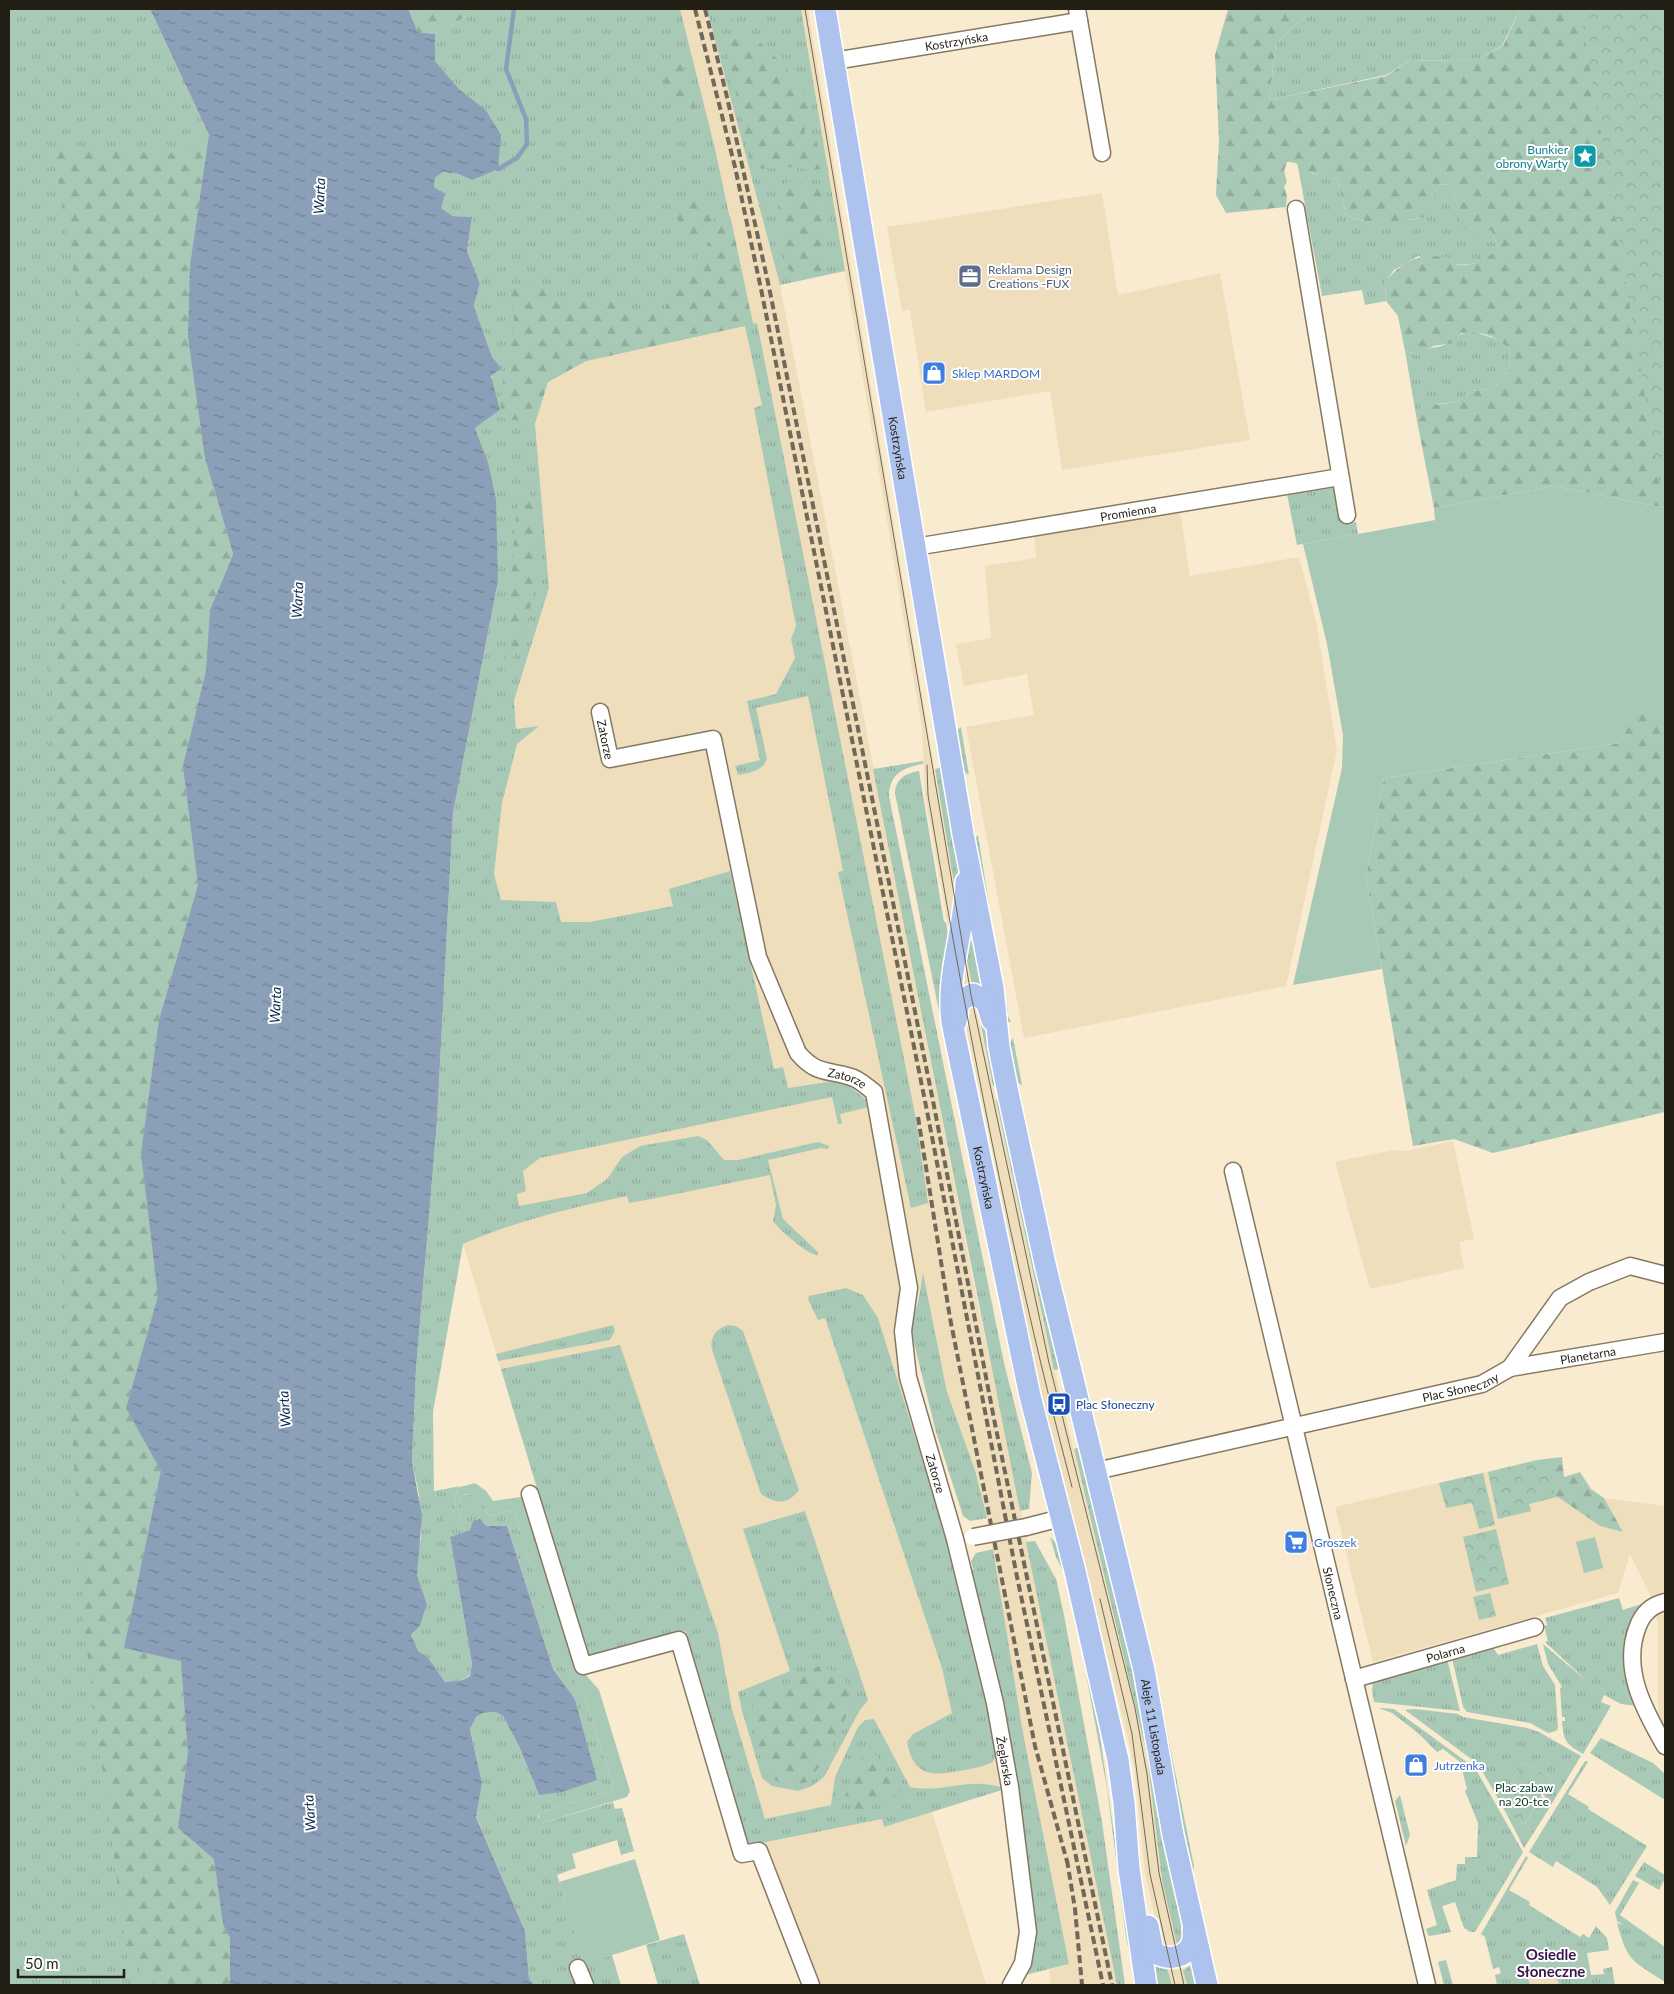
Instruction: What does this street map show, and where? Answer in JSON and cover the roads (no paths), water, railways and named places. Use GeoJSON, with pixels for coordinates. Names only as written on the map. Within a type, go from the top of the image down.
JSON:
{"type":"FeatureCollection","features":[{"type":"Feature","properties":{"kind":"main road","name":"Kostrzyńska"},"geometry":{"type":"LineString","coordinates":[[826,9],[963,834],[991,978],[999,1047],[1028,1194],[1096,1470]]}},
{"type":"Feature","properties":{"kind":"main road","name":"Kostrzyńska"},"geometry":{"type":"LineString","coordinates":[[963,834],[966,896],[950,997],[956,1046],[1028,1388],[1061,1518]]}},
{"type":"Feature","properties":{"kind":"main road"},"geometry":{"type":"LineString","coordinates":[[956,1046],[956,1006],[963,998],[973,994],[982,998],[988,1006],[999,1047]]}},
{"type":"Feature","properties":{"kind":"main road","name":"Aleje 11 Listopada"},"geometry":{"type":"LineString","coordinates":[[1096,1470],[1144,1670],[1165,1794],[1193,1930],[1207,1985]]}},
{"type":"Feature","properties":{"kind":"main road"},"geometry":{"type":"LineString","coordinates":[[1061,1518],[1109,1720],[1124,1803],[1138,1854],[1153,1951],[1167,1958],[1182,1956],[1192,1944],[1193,1930]]}},
{"type":"Feature","properties":{"kind":"main road"},"geometry":{"type":"LineString","coordinates":[[1124,1803],[1129,1869],[1146,1985]]}},
{"type":"Feature","properties":{"kind":"street","name":"Kostrzyńska"},"geometry":{"type":"LineString","coordinates":[[834,61],[1078,15],[1102,154]]}},
{"type":"Feature","properties":{"kind":"street"},"geometry":{"type":"LineString","coordinates":[[1296,208],[1347,515]]}},
{"type":"Feature","properties":{"kind":"street","name":"Promienna"},"geometry":{"type":"LineString","coordinates":[[915,548],[1340,477]]}},
{"type":"Feature","properties":{"kind":"street","name":"Zatorze"},"geometry":{"type":"LineString","coordinates":[[600,712],[610,759],[713,739],[758,957],[798,1052],[808,1065],[852,1077],[874,1092],[909,1288],[903,1331],[908,1377],[955,1539]]}},
{"type":"Feature","properties":{"kind":"street","name":"Słoneczna"},"geometry":{"type":"LineString","coordinates":[[1233,1171],[1427,1985]]}},
{"type":"Feature","properties":{"kind":"street","name":"Plac Słoneczny"},"geometry":{"type":"LineString","coordinates":[[1096,1470],[1482,1384],[1510,1368],[1560,1298],[1589,1282],[1630,1266],[1665,1276]]}},
{"type":"Feature","properties":{"kind":"street","name":"Planetarna"},"geometry":{"type":"LineString","coordinates":[[1510,1368],[1665,1342]]}},
{"type":"Feature","properties":{"kind":"street"},"geometry":{"type":"LineString","coordinates":[[530,1494],[583,1666],[679,1640],[742,1854],[759,1851],[811,1985]]}},
{"type":"Feature","properties":{"kind":"street"},"geometry":{"type":"LineString","coordinates":[[955,1539],[1026,1527],[1061,1518]]}},
{"type":"Feature","properties":{"kind":"street","name":"Żeglarska"},"geometry":{"type":"LineString","coordinates":[[955,1539],[999,1721],[1028,1932],[1023,1963],[1011,1985]]}},
{"type":"Feature","properties":{"kind":"street"},"geometry":{"type":"LineString","coordinates":[[1665,1602],[1647,1610],[1640,1619],[1634,1638],[1632,1669],[1642,1704],[1665,1746]]}},
{"type":"Feature","properties":{"kind":"street","name":"Polarna"},"geometry":{"type":"LineString","coordinates":[[1354,1679],[1535,1627]]}},
{"type":"Feature","properties":{"kind":"street"},"geometry":{"type":"LineString","coordinates":[[578,1968],[585,1985]]}},
{"type":"Feature","properties":{"kind":"water","name":"Warta"},"geometry":{"type":"Polygon","coordinates":[[[150,9],[408,9],[418,32],[435,34],[435,61],[460,90],[485,109],[501,135],[498,169],[472,180],[458,174],[443,172],[435,178],[434,187],[445,194],[441,208],[453,216],[472,217],[467,251],[480,283],[474,306],[492,357],[501,368],[491,376],[500,410],[475,428],[488,462],[496,500],[498,581],[453,813],[437,1122],[416,1369],[412,1462],[422,1516],[417,1575],[427,1604],[420,1626],[411,1635],[419,1652],[427,1656],[445,1682],[463,1680],[470,1676],[472,1664],[450,1537],[470,1530],[473,1521],[480,1519],[486,1526],[507,1526],[553,1669],[575,1699],[597,1780],[562,1792],[539,1795],[519,1746],[503,1716],[495,1712],[483,1713],[476,1717],[470,1729],[482,1783],[476,1817],[525,1931],[529,1979],[534,1985],[230,1985],[230,1938],[223,1924],[214,1859],[178,1828],[188,1753],[181,1661],[124,1648],[161,1471],[126,1408],[158,1296],[141,1153],[159,1020],[198,885],[183,766],[206,671],[210,610],[233,554],[205,458],[188,337],[190,266],[209,135],[150,9]]]}},
{"type":"Feature","properties":{"kind":"waterway"},"geometry":{"type":"LineString","coordinates":[[498,169],[517,158],[527,144],[526,119],[506,69],[514,9]]}},
{"type":"Feature","properties":{"kind":"tram line"},"geometry":{"type":"LineString","coordinates":[[805,9],[971,995],[1049,1363],[1135,1708],[1147,1774],[1159,1873],[1184,1985]]}},
{"type":"Feature","properties":{"kind":"tram line"},"geometry":{"type":"LineString","coordinates":[[927,765],[928,795],[992,1143],[1030,1316],[1072,1487]]}},
{"type":"Feature","properties":{"kind":"tram line"},"geometry":{"type":"LineString","coordinates":[[1100,1599],[1132,1734],[1150,1874],[1175,1985]]}},
{"type":"Feature","properties":{"kind":"railway"},"geometry":{"type":"LineString","coordinates":[[695,9],[735,167],[761,289],[927,1111],[1016,1572],[1103,1985]]}},
{"type":"Feature","properties":{"kind":"railway"},"geometry":{"type":"LineString","coordinates":[[705,9],[727,97],[769,287],[934,1106],[995,1424],[1112,1985]]}},
{"type":"Feature","properties":{"kind":"railway"},"geometry":{"type":"LineString","coordinates":[[918,1117],[950,1318],[1035,1746],[1068,1865]]}},
{"type":"Feature","properties":{"kind":"railway"},"geometry":{"type":"LineString","coordinates":[[1067,1860],[1075,1909],[1082,1985]]}},
{"type":"Feature","properties":{"kind":"place","name":"Bunkier obrony Warty"},"geometry":{"type":"Point","coordinates":[1585,156]}},
{"type":"Feature","properties":{"kind":"place","name":"Reklama Design Creations -FUX"},"geometry":{"type":"Point","coordinates":[970,276]}},
{"type":"Feature","properties":{"kind":"place","name":"Sklep MARDOM"},"geometry":{"type":"Point","coordinates":[934,373]}},
{"type":"Feature","properties":{"kind":"place","name":"Plac Słoneczny"},"geometry":{"type":"Point","coordinates":[1059,1404]}},
{"type":"Feature","properties":{"kind":"place","name":"Groszek"},"geometry":{"type":"Point","coordinates":[1296,1542]}},
{"type":"Feature","properties":{"kind":"place","name":"Jutrzenka"},"geometry":{"type":"Point","coordinates":[1416,1765]}},
{"type":"Feature","properties":{"kind":"district","name":"Osiedle Słoneczne"},"geometry":{"type":"Point","coordinates":[1551,1962]}},
{"type":"Feature","properties":{"kind":"park label","name":"Plac zabaw na 20-tce"},"geometry":{"type":"Point","coordinates":[1524,1794]}}]}
